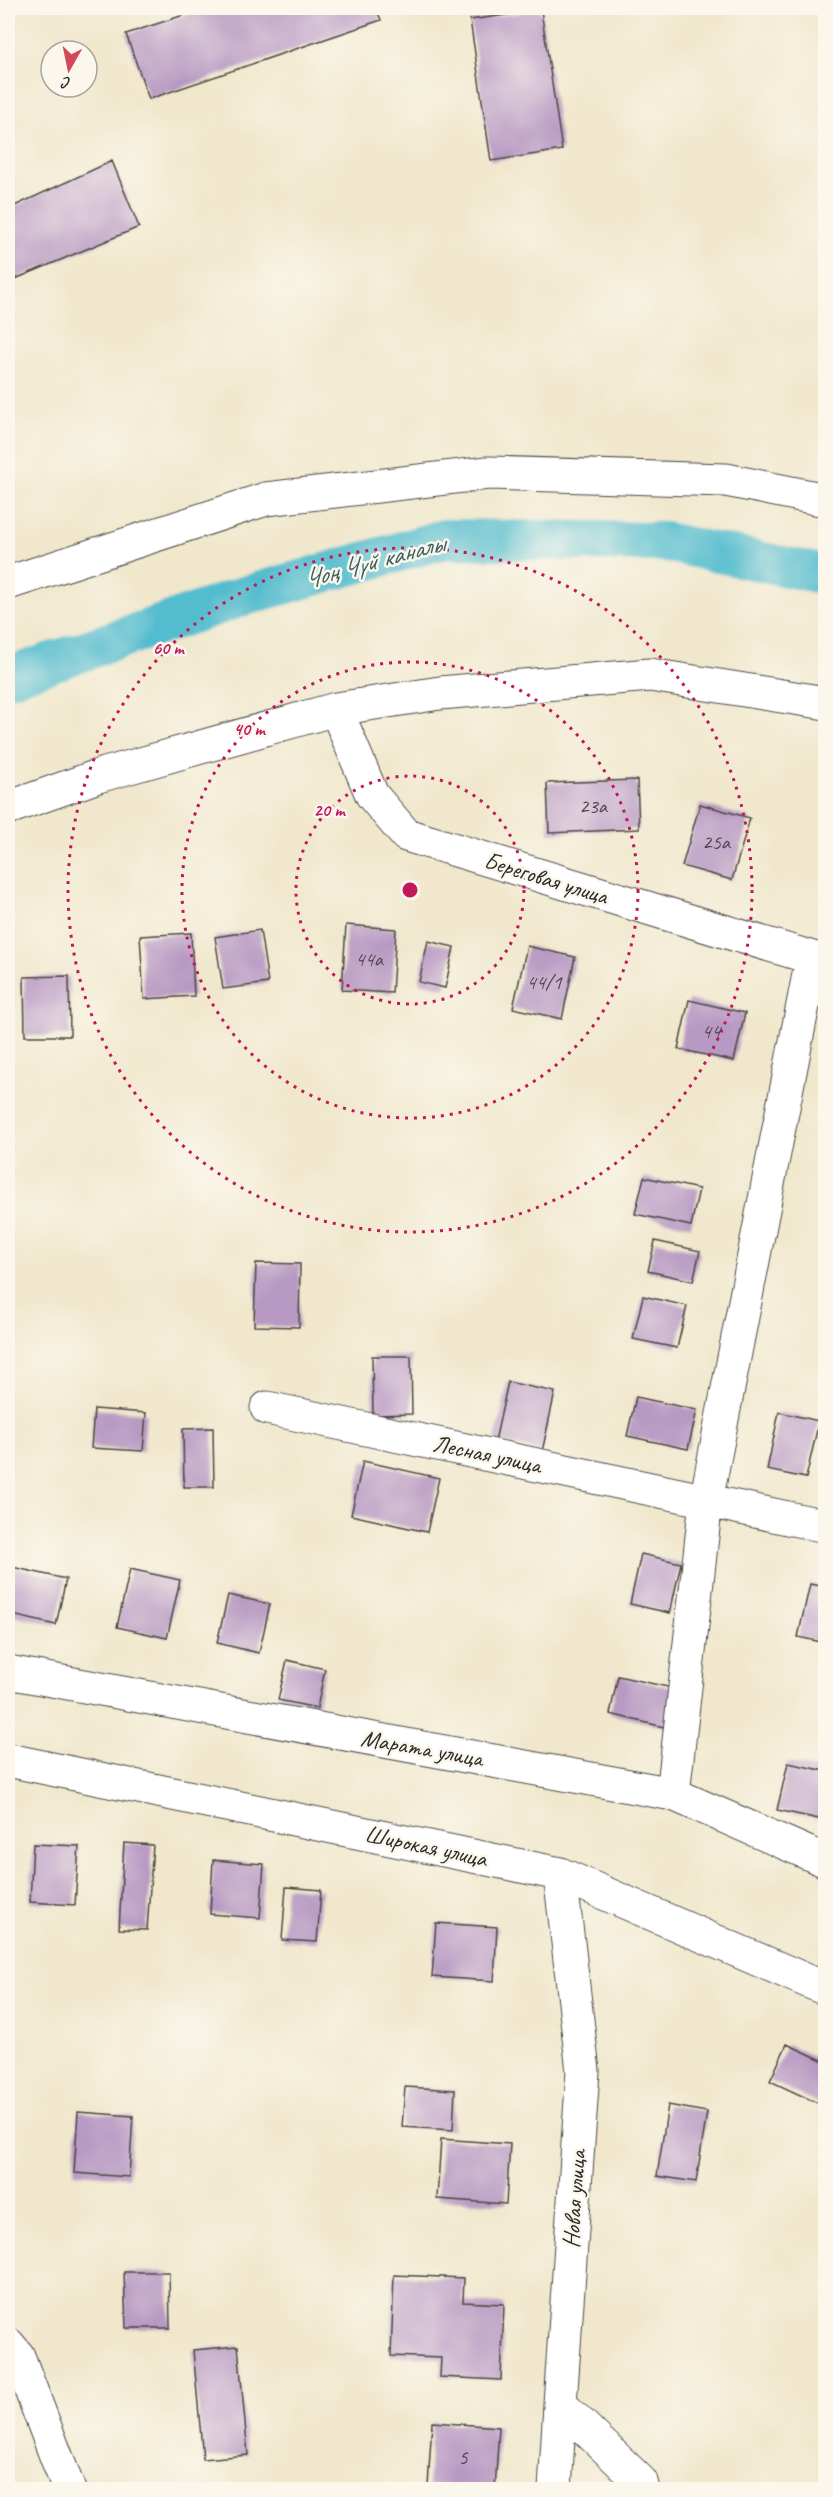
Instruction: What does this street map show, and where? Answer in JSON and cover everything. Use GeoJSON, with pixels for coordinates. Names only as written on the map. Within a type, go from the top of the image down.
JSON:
{"type":"FeatureCollection","features":[{"type":"Feature","properties":{"kind":"street"},"geometry":{"type":"LineString","coordinates":[[8,583],[266,499],[488,473],[726,480],[825,500]]}},
{"type":"Feature","properties":{"kind":"street"},"geometry":{"type":"LineString","coordinates":[[8,808],[98,776],[336,709],[440,693],[650,675],[825,703]]}},
{"type":"Feature","properties":{"kind":"street","name":"Береговая улица"},"geometry":{"type":"LineString","coordinates":[[336,709],[372,795],[406,835],[819,961]]}},
{"type":"Feature","properties":{"kind":"street"},"geometry":{"type":"LineString","coordinates":[[673,1794],[706,1501],[819,961]]}},
{"type":"Feature","properties":{"kind":"street","name":"Лесная улица"},"geometry":{"type":"LineString","coordinates":[[267,1408],[825,1526]]}},
{"type":"Feature","properties":{"kind":"street","name":"Марата улица"},"geometry":{"type":"LineString","coordinates":[[8,1672],[673,1794],[825,1861]]}},
{"type":"Feature","properties":{"kind":"street","name":"Широкая улица"},"geometry":{"type":"LineString","coordinates":[[8,1760],[561,1874],[825,1989]]}},
{"type":"Feature","properties":{"kind":"street","name":"Новая улица"},"geometry":{"type":"LineString","coordinates":[[555,2490],[583,2071],[561,1874]]}},
{"type":"Feature","properties":{"kind":"street"},"geometry":{"type":"LineString","coordinates":[[8,2344],[18,2356],[69,2490]]}},
{"type":"Feature","properties":{"kind":"street"},"geometry":{"type":"LineString","coordinates":[[560,2404],[641,2482],[643,2490]]}},
{"type":"Feature","properties":{"kind":"building"},"geometry":{"type":"Polygon","coordinates":[[[205,8],[376,8],[381,20],[149,99],[126,34],[205,8]]]}},
{"type":"Feature","properties":{"kind":"building"},"geometry":{"type":"Polygon","coordinates":[[[541,10],[562,150],[491,161],[470,20],[541,10]]]}},
{"type":"Feature","properties":{"kind":"building"},"geometry":{"type":"Polygon","coordinates":[[[112,161],[139,227],[8,282],[8,209],[112,161]]]}},
{"type":"Feature","properties":{"kind":"building"},"geometry":{"type":"Polygon","coordinates":[[[637,780],[639,829],[549,833],[547,783],[637,780]]]}},
{"type":"Feature","properties":{"kind":"building"},"geometry":{"type":"Polygon","coordinates":[[[700,804],[750,818],[732,880],[682,866],[700,804]]]}},
{"type":"Feature","properties":{"kind":"building"},"geometry":{"type":"Polygon","coordinates":[[[346,925],[396,929],[392,993],[342,990],[346,925]]]}},
{"type":"Feature","properties":{"kind":"building"},"geometry":{"type":"Polygon","coordinates":[[[260,930],[268,983],[223,989],[215,937],[260,930]]]}},
{"type":"Feature","properties":{"kind":"building"},"geometry":{"type":"Polygon","coordinates":[[[191,933],[194,996],[144,999],[140,936],[191,933]]]}},
{"type":"Feature","properties":{"kind":"building"},"geometry":{"type":"Polygon","coordinates":[[[428,941],[454,947],[445,988],[419,982],[428,941]]]}},
{"type":"Feature","properties":{"kind":"building"},"geometry":{"type":"Polygon","coordinates":[[[527,946],[575,957],[562,1019],[513,1008],[527,946]]]}},
{"type":"Feature","properties":{"kind":"building"},"geometry":{"type":"Polygon","coordinates":[[[69,976],[70,1036],[25,1036],[24,977],[69,976]]]}},
{"type":"Feature","properties":{"kind":"building"},"geometry":{"type":"Polygon","coordinates":[[[689,1000],[745,1013],[734,1061],[678,1049],[689,1000]]]}},
{"type":"Feature","properties":{"kind":"building"},"geometry":{"type":"Polygon","coordinates":[[[644,1177],[699,1189],[691,1226],[635,1214],[644,1177]]]}},
{"type":"Feature","properties":{"kind":"building"},"geometry":{"type":"Polygon","coordinates":[[[655,1241],[700,1251],[693,1281],[648,1271],[655,1241]]]}},
{"type":"Feature","properties":{"kind":"building"},"geometry":{"type":"Polygon","coordinates":[[[256,1263],[300,1264],[299,1327],[254,1326],[256,1263]]]}},
{"type":"Feature","properties":{"kind":"building"},"geometry":{"type":"Polygon","coordinates":[[[643,1296],[687,1306],[677,1348],[633,1339],[643,1296]]]}},
{"type":"Feature","properties":{"kind":"building"},"geometry":{"type":"Polygon","coordinates":[[[372,1356],[411,1356],[412,1414],[373,1415],[372,1356]]]}},
{"type":"Feature","properties":{"kind":"building"},"geometry":{"type":"Polygon","coordinates":[[[508,1382],[555,1392],[542,1452],[495,1441],[508,1382]]]}},
{"type":"Feature","properties":{"kind":"building"},"geometry":{"type":"Polygon","coordinates":[[[636,1397],[697,1410],[688,1449],[627,1436],[636,1397]]]}},
{"type":"Feature","properties":{"kind":"building"},"geometry":{"type":"Polygon","coordinates":[[[94,1409],[146,1413],[143,1451],[91,1448],[94,1409]]]}},
{"type":"Feature","properties":{"kind":"building"},"geometry":{"type":"Polygon","coordinates":[[[779,1412],[819,1421],[806,1478],[767,1470],[779,1412]]]}},
{"type":"Feature","properties":{"kind":"building"},"geometry":{"type":"Polygon","coordinates":[[[213,1428],[214,1487],[184,1487],[183,1429],[213,1428]]]}},
{"type":"Feature","properties":{"kind":"building"},"geometry":{"type":"Polygon","coordinates":[[[363,1461],[439,1478],[427,1532],[351,1515],[363,1461]]]}},
{"type":"Feature","properties":{"kind":"building"},"geometry":{"type":"Polygon","coordinates":[[[641,1554],[681,1563],[670,1613],[630,1604],[641,1554]]]}},
{"type":"Feature","properties":{"kind":"building"},"geometry":{"type":"Polygon","coordinates":[[[12,1567],[66,1579],[56,1625],[8,1614],[8,1589],[12,1567]]]}},
{"type":"Feature","properties":{"kind":"building"},"geometry":{"type":"Polygon","coordinates":[[[130,1569],[180,1580],[167,1638],[117,1627],[130,1569]]]}},
{"type":"Feature","properties":{"kind":"building"},"geometry":{"type":"Polygon","coordinates":[[[810,1584],[826,1587],[826,1643],[798,1637],[810,1584]]]}},
{"type":"Feature","properties":{"kind":"building"},"geometry":{"type":"Polygon","coordinates":[[[228,1595],[270,1604],[259,1653],[217,1643],[228,1595]]]}},
{"type":"Feature","properties":{"kind":"building"},"geometry":{"type":"Polygon","coordinates":[[[287,1660],[325,1669],[317,1708],[278,1700],[287,1660]]]}},
{"type":"Feature","properties":{"kind":"building"},"geometry":{"type":"Polygon","coordinates":[[[618,1676],[677,1689],[668,1728],[610,1714],[618,1676]]]}},
{"type":"Feature","properties":{"kind":"building"},"geometry":{"type":"Polygon","coordinates":[[[788,1763],[826,1771],[826,1788],[819,1819],[777,1810],[788,1763]]]}},
{"type":"Feature","properties":{"kind":"building"},"geometry":{"type":"Polygon","coordinates":[[[124,1843],[153,1845],[147,1930],[119,1929],[124,1843]]]}},
{"type":"Feature","properties":{"kind":"building"},"geometry":{"type":"Polygon","coordinates":[[[33,1844],[79,1846],[75,1905],[30,1902],[33,1844]]]}},
{"type":"Feature","properties":{"kind":"building"},"geometry":{"type":"Polygon","coordinates":[[[213,1860],[264,1864],[260,1918],[210,1914],[213,1860]]]}},
{"type":"Feature","properties":{"kind":"building"},"geometry":{"type":"Polygon","coordinates":[[[286,1887],[321,1890],[317,1942],[282,1940],[286,1887]]]}},
{"type":"Feature","properties":{"kind":"building"},"geometry":{"type":"Polygon","coordinates":[[[436,1923],[497,1927],[494,1981],[432,1977],[436,1923]]]}},
{"type":"Feature","properties":{"kind":"building"},"geometry":{"type":"Polygon","coordinates":[[[787,2044],[826,2062],[826,2107],[770,2081],[787,2044]]]}},
{"type":"Feature","properties":{"kind":"building"},"geometry":{"type":"Polygon","coordinates":[[[405,2087],[455,2090],[453,2130],[402,2127],[405,2087]]]}},
{"type":"Feature","properties":{"kind":"building"},"geometry":{"type":"Polygon","coordinates":[[[668,2105],[707,2112],[696,2182],[657,2176],[668,2105]]]}},
{"type":"Feature","properties":{"kind":"building"},"geometry":{"type":"Polygon","coordinates":[[[78,2112],[133,2116],[129,2177],[74,2173],[78,2112]]]}},
{"type":"Feature","properties":{"kind":"building"},"geometry":{"type":"Polygon","coordinates":[[[441,2139],[510,2144],[506,2204],[437,2199],[441,2139]]]}},
{"type":"Feature","properties":{"kind":"building"},"geometry":{"type":"Polygon","coordinates":[[[124,2272],[169,2272],[170,2328],[126,2328],[124,2272]]]}},
{"type":"Feature","properties":{"kind":"building"},"geometry":{"type":"Polygon","coordinates":[[[394,2275],[464,2278],[463,2302],[504,2304],[501,2380],[440,2377],[441,2358],[391,2356],[394,2275]]]}},
{"type":"Feature","properties":{"kind":"building"},"geometry":{"type":"Polygon","coordinates":[[[238,2346],[248,2455],[203,2459],[193,2350],[238,2346]]]}},
{"type":"Feature","properties":{"kind":"building"},"geometry":{"type":"Polygon","coordinates":[[[432,2422],[499,2427],[495,2490],[428,2486],[432,2422]]]}},
{"type":"Feature","properties":{"kind":"waterway","name":"Чоң Чүй каналы"},"geometry":{"type":"LineString","coordinates":[[8,677],[244,596],[444,539],[665,542],[826,575]]}}]}
